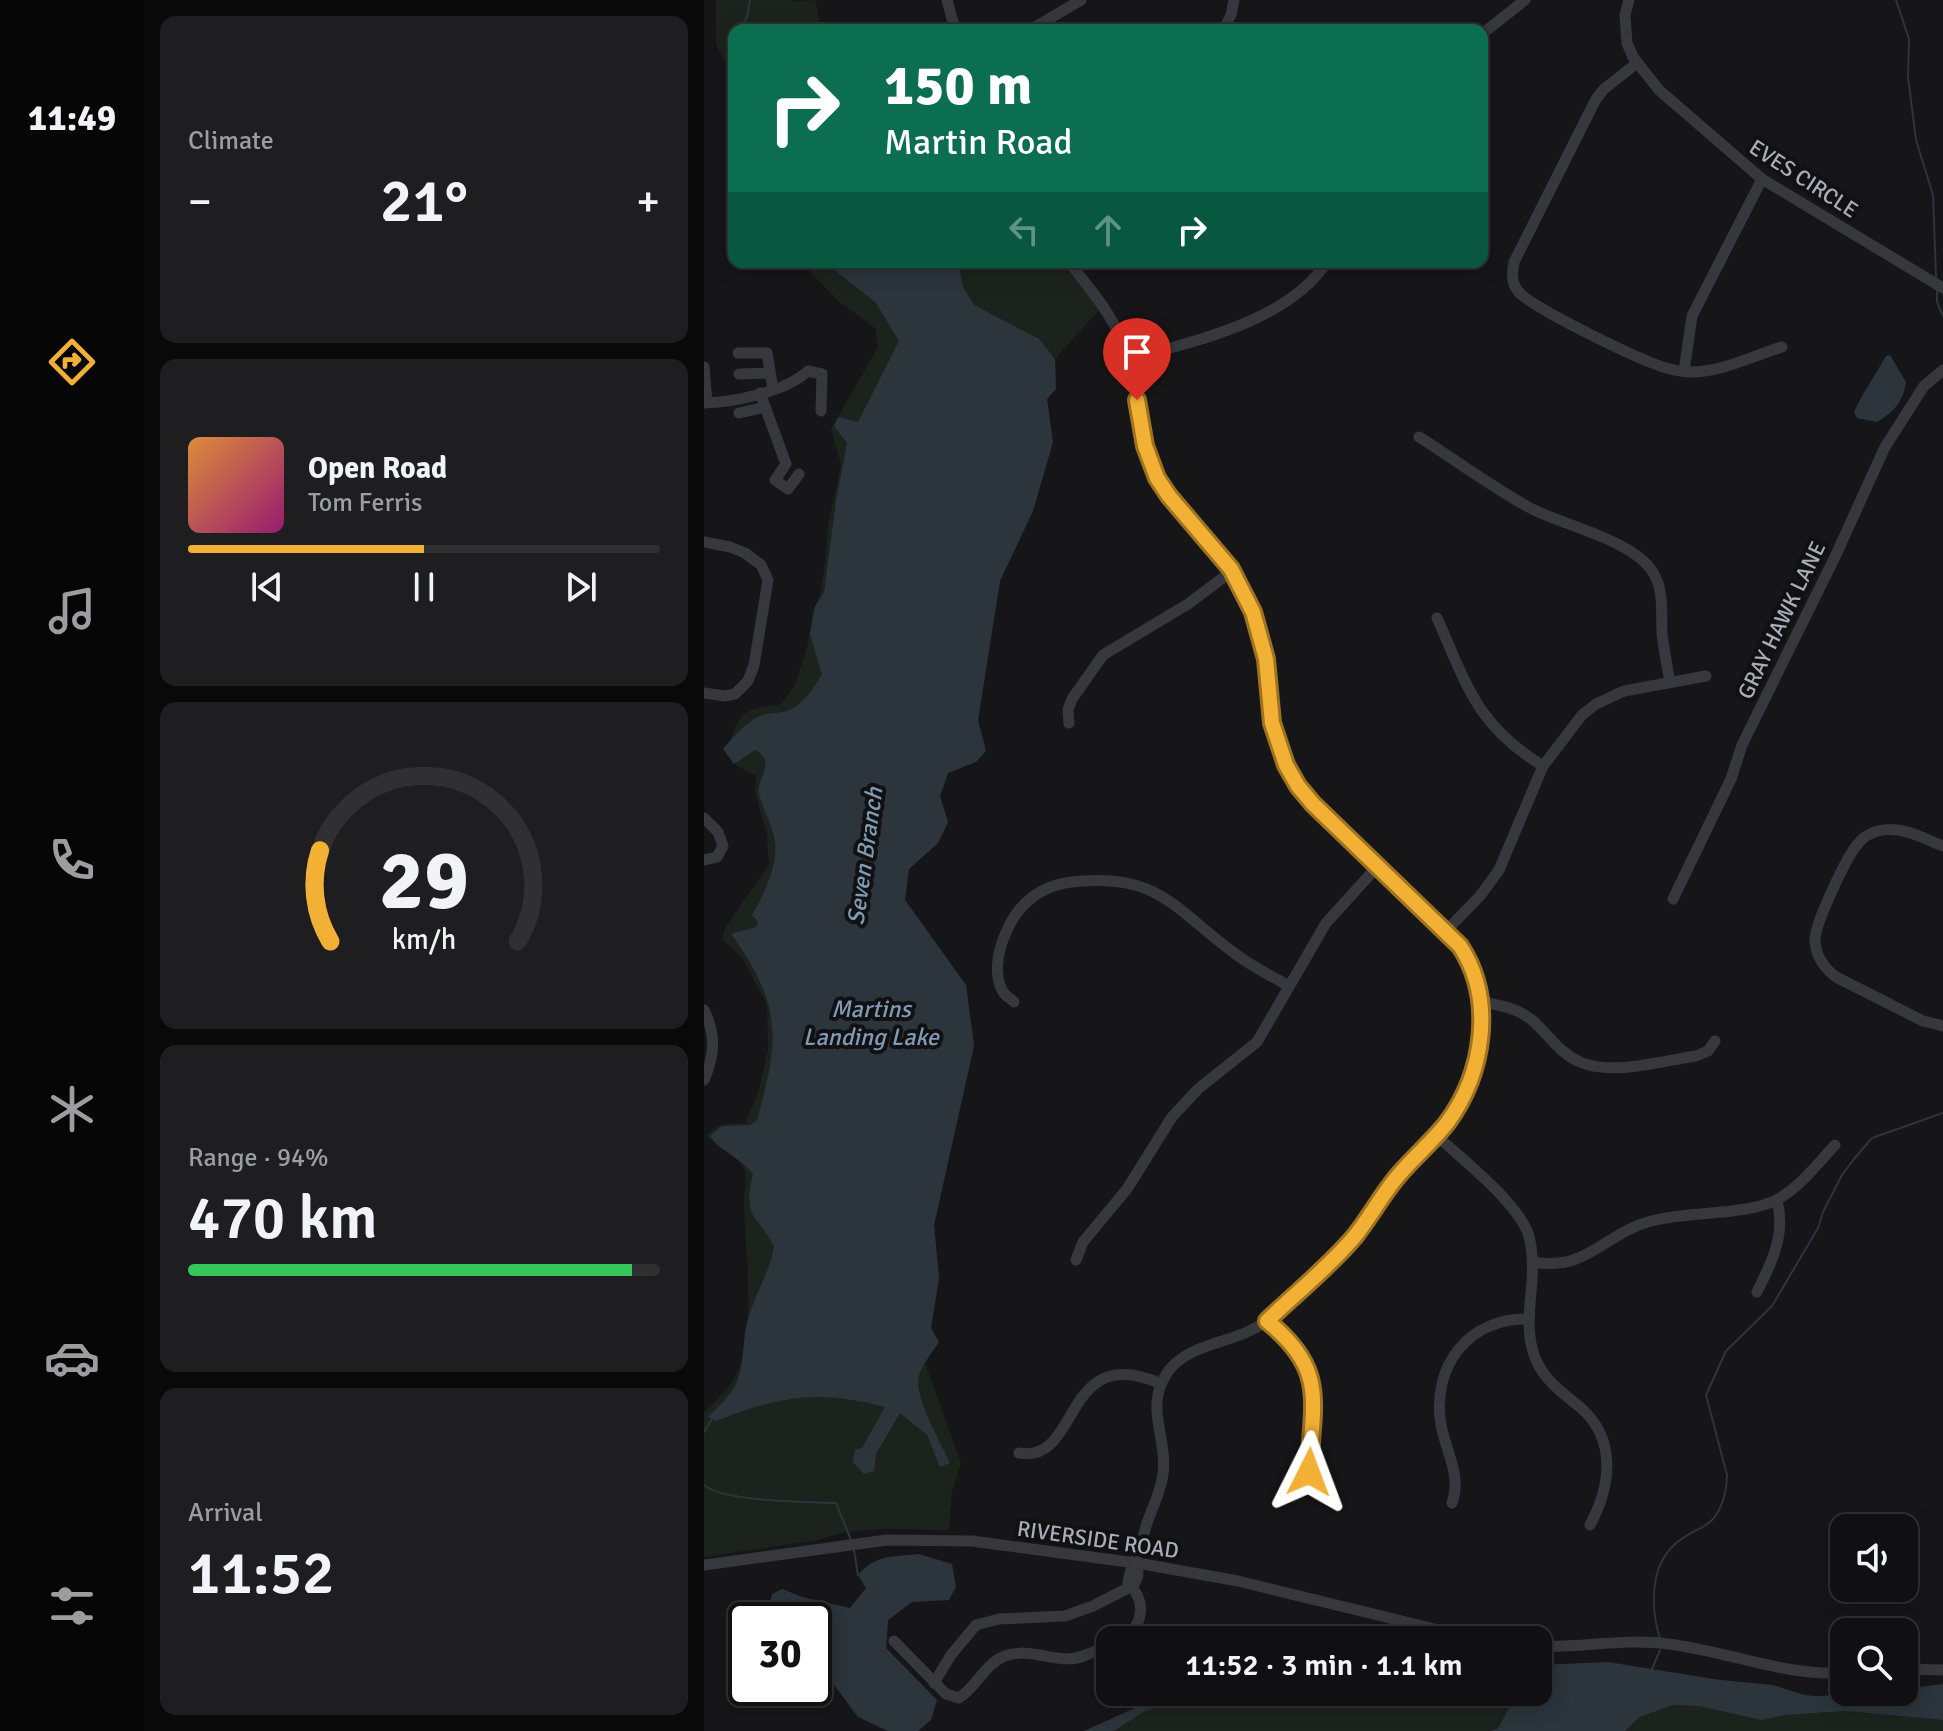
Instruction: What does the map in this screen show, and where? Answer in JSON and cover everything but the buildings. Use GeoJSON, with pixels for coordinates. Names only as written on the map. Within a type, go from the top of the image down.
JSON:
{"type":"FeatureCollection","features":[{"type":"Feature","properties":{"kind":"street"},"geometry":{"type":"LineString","coordinates":[[947,0],[953,24]]}},
{"type":"Feature","properties":{"kind":"street"},"geometry":{"type":"LineString","coordinates":[[1040,24],[1081,0]]}},
{"type":"Feature","properties":{"kind":"street"},"geometry":{"type":"LineString","coordinates":[[1226,24],[1234,0]]}},
{"type":"Feature","properties":{"kind":"street"},"geometry":{"type":"LineString","coordinates":[[1488,29],[1525,0]]}},
{"type":"Feature","properties":{"kind":"street","name":"EVES CIRCLE"},"geometry":{"type":"LineString","coordinates":[[1629,0],[1625,30],[1627,43],[1637,63],[1659,90],[1762,179],[1943,288]]}},
{"type":"Feature","properties":{"kind":"street"},"geometry":{"type":"LineString","coordinates":[[1637,63],[1596,99],[1514,262],[1512,277],[1515,288],[1525,299],[1651,363],[1684,371],[1721,368],[1782,347]]}},
{"type":"Feature","properties":{"kind":"street"},"geometry":{"type":"LineString","coordinates":[[1684,371],[1692,316],[1762,179]]}},
{"type":"Feature","properties":{"kind":"street"},"geometry":{"type":"LineString","coordinates":[[1074,268],[1105,308],[1119,333],[1129,359],[1145,446],[1154,474],[1232,571],[1248,598],[1266,659],[1272,723],[1286,765],[1313,804],[1460,946],[1470,961],[1481,1002],[1481,1033],[1471,1076],[1457,1107],[1396,1179],[1353,1239],[1267,1321],[1240,1336],[1187,1354],[1172,1367],[1161,1384],[1155,1413],[1163,1453],[1163,1473],[1141,1546],[1129,1573],[1128,1583],[1139,1595],[1141,1616],[1135,1626]]}},
{"type":"Feature","properties":{"kind":"street"},"geometry":{"type":"LineString","coordinates":[[1129,359],[1196,340],[1279,307],[1305,289],[1322,268]]}},
{"type":"Feature","properties":{"kind":"street"},"geometry":{"type":"LineString","coordinates":[[738,353],[767,353],[773,389]]}},
{"type":"Feature","properties":{"kind":"street"},"geometry":{"type":"LineString","coordinates":[[704,367],[706,403],[795,383],[808,371],[822,374],[821,411]]}},
{"type":"Feature","properties":{"kind":"street","name":"GRAY HAWK LANE"},"geometry":{"type":"LineString","coordinates":[[1673,899],[1731,779],[1742,745],[1834,559],[1885,447],[1924,386],[1943,370]]}},
{"type":"Feature","properties":{"kind":"street"},"geometry":{"type":"LineString","coordinates":[[739,374],[769,373]]}},
{"type":"Feature","properties":{"kind":"street"},"geometry":{"type":"LineString","coordinates":[[795,383],[821,393]]}},
{"type":"Feature","properties":{"kind":"street"},"geometry":{"type":"LineString","coordinates":[[760,393],[786,464],[775,480],[788,489],[799,474]]}},
{"type":"Feature","properties":{"kind":"street"},"geometry":{"type":"LineString","coordinates":[[739,413],[765,407]]}},
{"type":"Feature","properties":{"kind":"street"},"geometry":{"type":"LineString","coordinates":[[1419,437],[1530,507],[1564,524],[1624,546],[1646,562],[1656,576],[1660,590],[1670,682]]}},
{"type":"Feature","properties":{"kind":"street"},"geometry":{"type":"LineString","coordinates":[[704,542],[745,553],[761,565],[768,580],[754,665],[748,681],[735,694],[704,693]]}},
{"type":"Feature","properties":{"kind":"street"},"geometry":{"type":"LineString","coordinates":[[1069,723],[1068,710],[1072,699],[1103,655],[1188,604],[1232,571]]}},
{"type":"Feature","properties":{"kind":"street"},"geometry":{"type":"LineString","coordinates":[[1437,618],[1485,718],[1510,744],[1543,766]]}},
{"type":"Feature","properties":{"kind":"street"},"geometry":{"type":"LineString","coordinates":[[1445,932],[1480,896],[1499,870],[1543,766],[1582,715],[1596,704],[1624,691],[1706,676]]}},
{"type":"Feature","properties":{"kind":"street"},"geometry":{"type":"LineString","coordinates":[[704,818],[718,832],[723,846],[717,857],[704,860]]}},
{"type":"Feature","properties":{"kind":"street"},"geometry":{"type":"LineString","coordinates":[[1943,846],[1889,829],[1862,839],[1851,854],[1824,910],[1815,940],[1824,966],[1836,977],[1923,1021],[1943,1026]]}},
{"type":"Feature","properties":{"kind":"street"},"geometry":{"type":"LineString","coordinates":[[1076,1260],[1083,1242],[1127,1189],[1172,1117],[1198,1089],[1257,1042],[1326,923],[1377,867]]}},
{"type":"Feature","properties":{"kind":"street"},"geometry":{"type":"LineString","coordinates":[[1014,1002],[1001,989],[998,966],[1002,942],[1015,915],[1028,900],[1045,889],[1060,883],[1090,880],[1128,883],[1163,896],[1238,956],[1289,986]]}},
{"type":"Feature","properties":{"kind":"street"},"geometry":{"type":"LineString","coordinates":[[1481,1002],[1521,1012],[1564,1053],[1598,1067],[1614,1068],[1696,1056],[1708,1051],[1715,1041]]}},
{"type":"Feature","properties":{"kind":"street"},"geometry":{"type":"LineString","coordinates":[[704,1010],[710,1023],[714,1048],[704,1080]]}},
{"type":"Feature","properties":{"kind":"street"},"geometry":{"type":"LineString","coordinates":[[1436,1135],[1516,1212],[1528,1234],[1533,1262],[1529,1319],[1531,1346],[1541,1370],[1553,1385],[1591,1418],[1606,1444],[1606,1485],[1600,1508],[1590,1525]]}},
{"type":"Feature","properties":{"kind":"street"},"geometry":{"type":"LineString","coordinates":[[1533,1262],[1556,1264],[1576,1261],[1628,1229],[1652,1220],[1777,1200],[1801,1181],[1835,1145]]}},
{"type":"Feature","properties":{"kind":"street"},"geometry":{"type":"LineString","coordinates":[[1757,1292],[1779,1242],[1781,1226],[1777,1200]]}},
{"type":"Feature","properties":{"kind":"street"},"geometry":{"type":"LineString","coordinates":[[1452,1503],[1457,1480],[1439,1411],[1441,1390],[1449,1366],[1462,1345],[1481,1329],[1504,1321],[1529,1319]]}},
{"type":"Feature","properties":{"kind":"street"},"geometry":{"type":"LineString","coordinates":[[1267,1321],[1298,1350],[1310,1373],[1313,1391],[1309,1472]]}},
{"type":"Feature","properties":{"kind":"street"},"geometry":{"type":"LineString","coordinates":[[1019,1453],[1036,1453],[1052,1444],[1080,1397],[1101,1380],[1131,1374],[1161,1384]]}},
{"type":"Feature","properties":{"kind":"street","name":"RIVERSIDE ROAD"},"geometry":{"type":"LineString","coordinates":[[704,1565],[877,1541],[914,1538],[972,1541],[1238,1581],[1423,1626]]}},
{"type":"Feature","properties":{"kind":"street"},"geometry":{"type":"LineString","coordinates":[[934,1683],[951,1655],[976,1625],[1014,1617],[1065,1616],[1132,1586]]}},
{"type":"Feature","properties":{"kind":"street"},"geometry":{"type":"LineString","coordinates":[[894,1641],[946,1694],[959,1698],[972,1689],[986,1670],[1003,1656],[1024,1654],[1071,1660],[1096,1650]]}},
{"type":"Feature","properties":{"kind":"street"},"geometry":{"type":"LineString","coordinates":[[1552,1646],[1653,1642],[1787,1669],[1830,1673]]}},
{"type":"Feature","properties":{"kind":"street"},"geometry":{"type":"LineString","coordinates":[[1918,1669],[1943,1670]]}},
{"type":"Feature","properties":{"kind":"shaded area"},"geometry":{"type":"Polygon","coordinates":[[[716,0],[815,0],[821,24],[728,24],[728,69],[716,44],[716,0]]]}},
{"type":"Feature","properties":{"kind":"shaded area","name":"Martins Landing Lake"},"geometry":{"type":"Polygon","coordinates":[[[807,268],[1066,268],[1100,309],[1055,359],[1056,389],[1047,399],[1053,442],[1033,511],[1000,581],[978,720],[986,751],[976,762],[948,773],[940,796],[948,822],[938,843],[909,869],[905,900],[966,985],[974,1046],[934,1225],[939,1278],[931,1328],[939,1342],[925,1363],[961,1463],[952,1492],[949,1530],[866,1530],[704,1557],[704,1412],[728,1388],[738,1370],[744,1350],[748,1307],[744,1171],[740,1162],[707,1135],[718,1125],[745,1123],[759,1090],[768,1049],[767,1005],[742,957],[722,939],[726,926],[769,865],[767,835],[755,791],[756,776],[737,766],[727,750],[743,715],[780,705],[795,685],[807,647],[813,611],[820,595],[828,525],[841,465],[831,429],[878,347],[875,328],[838,301],[807,268]]]}},
{"type":"Feature","properties":{"kind":"shaded area"},"geometry":{"type":"Polygon","coordinates":[[[1673,1705],[1699,1706],[1761,1720],[1846,1711],[1943,1720],[1943,1731],[1625,1731],[1640,1717],[1673,1705]]]}},
{"type":"Feature","properties":{"kind":"shaded area"},"geometry":{"type":"Polygon","coordinates":[[[1161,1706],[1506,1706],[1509,1709],[1498,1728],[1491,1731],[1115,1731],[1145,1710],[1161,1706]]]}},
{"type":"Feature","properties":{"kind":"water","name":"Martins Landing Lake"},"geometry":{"type":"Polygon","coordinates":[[[832,268],[959,268],[963,287],[974,305],[1039,339],[1055,359],[1056,389],[1047,399],[1053,442],[1033,511],[1000,581],[978,720],[986,751],[976,762],[948,773],[940,796],[948,822],[938,843],[909,869],[905,900],[966,985],[974,1046],[934,1225],[939,1278],[931,1328],[939,1342],[923,1365],[918,1381],[925,1412],[950,1463],[940,1467],[927,1435],[900,1413],[876,1454],[874,1471],[864,1474],[853,1462],[855,1450],[862,1448],[885,1407],[839,1398],[799,1398],[760,1406],[716,1421],[708,1417],[736,1384],[747,1323],[774,1246],[750,1207],[753,1174],[710,1136],[722,1126],[750,1125],[757,1120],[772,1044],[768,1003],[760,982],[732,935],[756,927],[758,922],[752,915],[765,889],[774,860],[774,835],[758,791],[765,763],[755,750],[734,764],[723,749],[756,718],[787,711],[798,705],[822,674],[810,634],[815,607],[824,592],[847,443],[834,426],[838,417],[858,422],[899,341],[876,303],[832,268]]]}},
{"type":"Feature","properties":{"kind":"water"},"geometry":{"type":"Polygon","coordinates":[[[1890,355],[1906,382],[1900,401],[1877,422],[1857,418],[1854,412],[1857,405],[1886,356],[1890,355]]]}},
{"type":"Feature","properties":{"kind":"water"},"geometry":{"type":"Polygon","coordinates":[[[919,1554],[952,1564],[956,1587],[949,1600],[912,1602],[888,1620],[886,1648],[937,1700],[931,1720],[918,1731],[888,1731],[858,1717],[832,1682],[832,1604],[850,1608],[866,1588],[858,1575],[871,1563],[919,1554]]]}},
{"type":"Feature","properties":{"kind":"water"},"geometry":{"type":"Polygon","coordinates":[[[782,1589],[824,1602],[770,1602],[772,1594],[782,1589]]]}},
{"type":"Feature","properties":{"kind":"water"},"geometry":{"type":"Polygon","coordinates":[[[1608,1662],[1773,1685],[1804,1695],[1830,1695],[1830,1706],[1918,1706],[1918,1687],[1943,1684],[1943,1720],[1846,1711],[1761,1720],[1699,1706],[1673,1705],[1640,1717],[1625,1731],[1491,1731],[1498,1728],[1509,1708],[1507,1706],[1552,1706],[1552,1664],[1608,1662]]]}},
{"type":"Feature","properties":{"kind":"water"},"geometry":{"type":"Polygon","coordinates":[[[1139,1706],[1162,1706],[1145,1711],[1114,1731],[1084,1731],[1139,1706]]]}},
{"type":"Feature","properties":{"kind":"waterway","name":"Seven Branch"},"geometry":{"type":"LineString","coordinates":[[743,24],[750,0]]}},
{"type":"Feature","properties":{"kind":"waterway"},"geometry":{"type":"LineString","coordinates":[[1896,0],[1909,39],[1908,77],[1916,140],[1933,195],[1936,277]]}},
{"type":"Feature","properties":{"kind":"waterway"},"geometry":{"type":"LineString","coordinates":[[1937,288],[1937,302],[1943,316]]}},
{"type":"Feature","properties":{"kind":"waterway"},"geometry":{"type":"LineString","coordinates":[[1660,1639],[1654,1603],[1660,1565],[1678,1542],[1711,1521],[1724,1495],[1727,1475],[1706,1395],[1726,1351],[1772,1306],[1818,1228],[1842,1175],[1872,1138],[1943,1113]]}},
{"type":"Feature","properties":{"kind":"waterway","name":"Seven Branch"},"geometry":{"type":"LineString","coordinates":[[704,1432],[712,1419]]}},
{"type":"Feature","properties":{"kind":"waterway","name":"Seven Branch"},"geometry":{"type":"LineString","coordinates":[[704,1485],[714,1491],[747,1498],[836,1503],[851,1540]]}},
{"type":"Feature","properties":{"kind":"waterway","name":"Seven Branch"},"geometry":{"type":"LineString","coordinates":[[854,1550],[858,1575]]}},
{"type":"Feature","properties":{"kind":"waterway"},"geometry":{"type":"LineString","coordinates":[[1652,1669],[1660,1650]]}},
{"type":"Feature","properties":{"kind":"route"},"geometry":{"type":"LineString","coordinates":[[1137,400],[1145,446],[1157,478],[1231,569],[1248,598],[1266,659],[1272,723],[1286,765],[1298,786],[1460,946],[1475,974],[1481,1002],[1481,1033],[1471,1076],[1447,1122],[1396,1179],[1353,1239],[1267,1321],[1298,1350],[1310,1373],[1313,1391],[1309,1472]]}}]}
